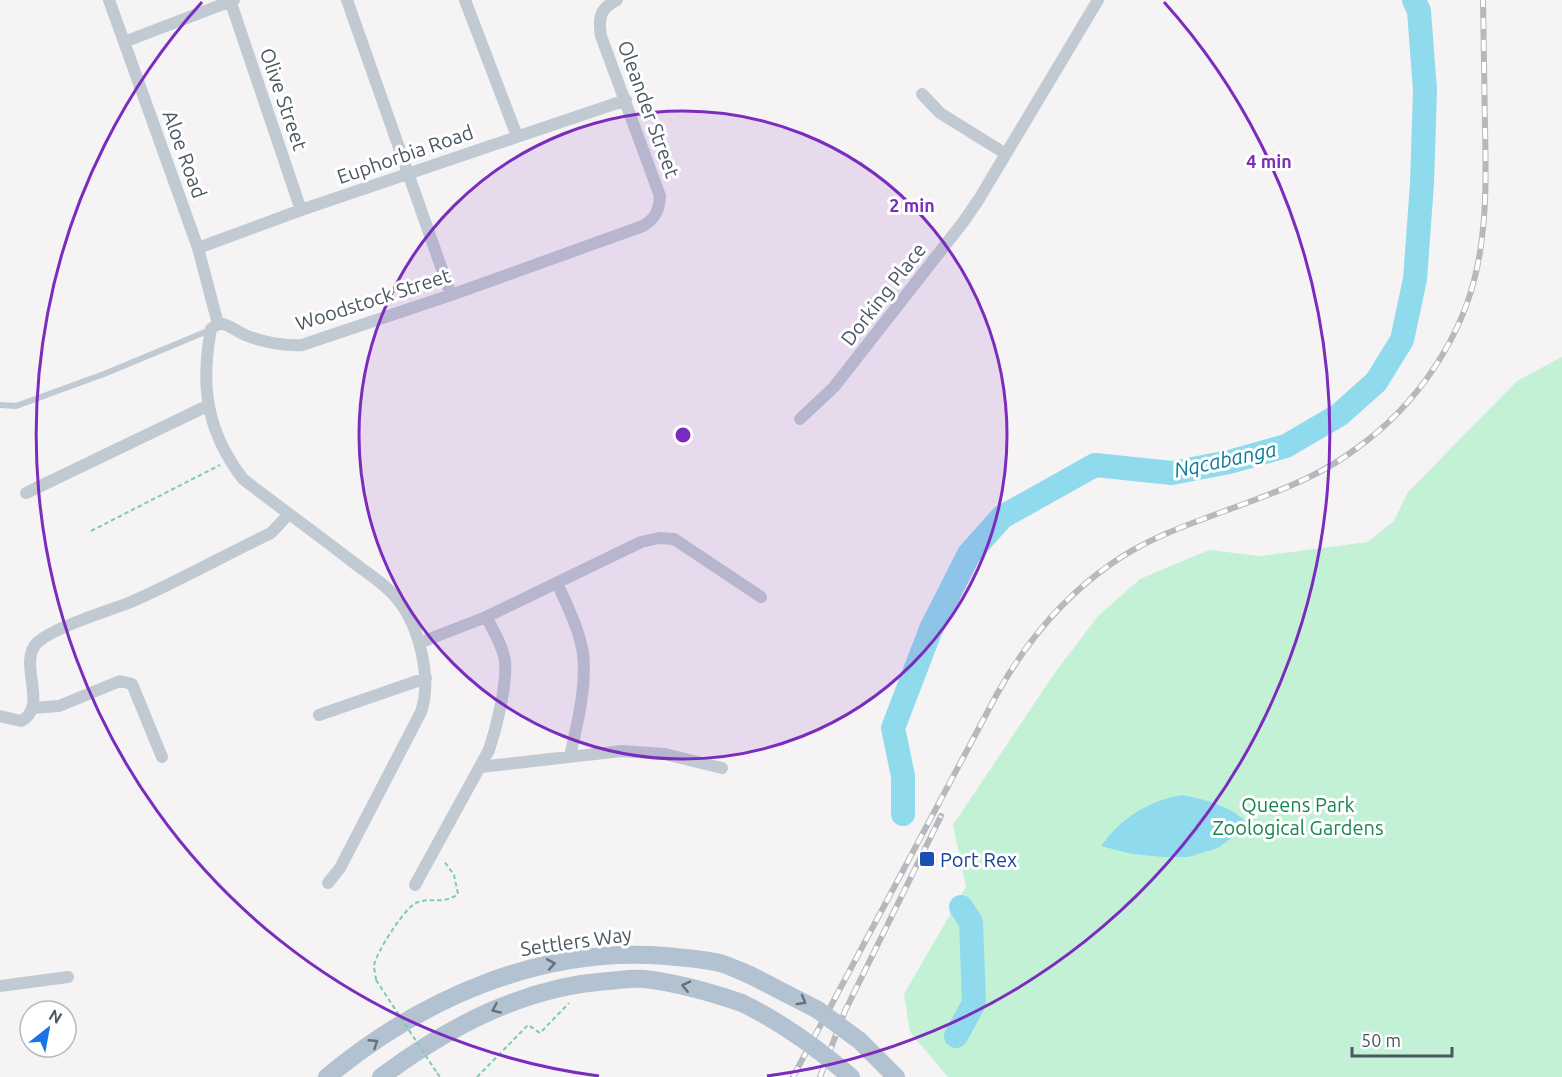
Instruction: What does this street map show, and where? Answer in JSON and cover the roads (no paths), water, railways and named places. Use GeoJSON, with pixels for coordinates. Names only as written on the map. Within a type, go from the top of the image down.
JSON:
{"type":"FeatureCollection","features":[{"type":"Feature","properties":{"kind":"main road","name":"Settlers Way"},"geometry":{"type":"LineString","coordinates":[[327,1077],[392,1031],[436,1005],[500,977],[530,968],[604,956],[639,954],[720,963],[750,975],[818,1010],[860,1041],[896,1077]]}},
{"type":"Feature","properties":{"kind":"main road"},"geometry":{"type":"LineString","coordinates":[[381,1077],[447,1032],[506,1004],[538,992],[587,982],[642,979],[685,986],[742,1003],[792,1030],[851,1077]]}},
{"type":"Feature","properties":{"kind":"street","name":"Aloe Road"},"geometry":{"type":"LineString","coordinates":[[109,0],[198,248],[214,327]]}},
{"type":"Feature","properties":{"kind":"street"},"geometry":{"type":"LineString","coordinates":[[124,42],[232,0]]}},
{"type":"Feature","properties":{"kind":"street","name":"Olive Street"},"geometry":{"type":"LineString","coordinates":[[232,0],[301,210]]}},
{"type":"Feature","properties":{"kind":"street"},"geometry":{"type":"LineString","coordinates":[[347,0],[451,295]]}},
{"type":"Feature","properties":{"kind":"street"},"geometry":{"type":"LineString","coordinates":[[465,0],[517,136]]}},
{"type":"Feature","properties":{"kind":"street","name":"Dorking Place"},"geometry":{"type":"LineString","coordinates":[[800,419],[834,387],[865,350],[964,221],[1098,0]]}},
{"type":"Feature","properties":{"kind":"street","name":"Oleander Street"},"geometry":{"type":"LineString","coordinates":[[613,2],[603,8],[599,18],[601,36],[660,196],[659,206],[653,220],[643,226]]}},
{"type":"Feature","properties":{"kind":"street"},"geometry":{"type":"LineString","coordinates":[[922,94],[940,113],[1006,154]]}},
{"type":"Feature","properties":{"kind":"street","name":"Euphorbia Road"},"geometry":{"type":"LineString","coordinates":[[198,248],[301,210],[626,100]]}},
{"type":"Feature","properties":{"kind":"street","name":"Woodstock Street"},"geometry":{"type":"LineString","coordinates":[[214,327],[223,324],[268,342],[302,345],[451,295],[643,226]]}},
{"type":"Feature","properties":{"kind":"street"},"geometry":{"type":"LineString","coordinates":[[214,327],[207,353],[207,406],[231,460],[243,479],[396,597],[404,607],[418,643],[426,678],[424,704],[421,712],[340,868],[328,883]]}},
{"type":"Feature","properties":{"kind":"street"},"geometry":{"type":"LineString","coordinates":[[26,493],[207,406]]}},
{"type":"Feature","properties":{"kind":"street"},"geometry":{"type":"LineString","coordinates":[[0,716],[21,721],[29,717],[33,708],[30,658],[32,649],[38,642],[47,636],[133,601],[271,533],[288,515]]}},
{"type":"Feature","properties":{"kind":"street"},"geometry":{"type":"LineString","coordinates":[[418,643],[486,617],[641,542],[659,538],[674,539],[761,597]]}},
{"type":"Feature","properties":{"kind":"street"},"geometry":{"type":"LineString","coordinates":[[557,583],[577,630],[583,655],[582,693],[570,756]]}},
{"type":"Feature","properties":{"kind":"street"},"geometry":{"type":"LineString","coordinates":[[415,885],[489,750],[497,726],[505,660],[486,617]]}},
{"type":"Feature","properties":{"kind":"street"},"geometry":{"type":"LineString","coordinates":[[319,715],[426,678]]}},
{"type":"Feature","properties":{"kind":"street"},"geometry":{"type":"LineString","coordinates":[[33,708],[59,706],[120,681],[132,684],[162,758]]}},
{"type":"Feature","properties":{"kind":"street"},"geometry":{"type":"LineString","coordinates":[[480,767],[622,751],[665,754],[722,768]]}},
{"type":"Feature","properties":{"kind":"street"},"geometry":{"type":"LineString","coordinates":[[0,986],[68,977]]}},
{"type":"Feature","properties":{"kind":"lane"},"geometry":{"type":"LineString","coordinates":[[0,405],[16,406],[104,374],[214,327]]}},
{"type":"Feature","properties":{"kind":"water"},"geometry":{"type":"Polygon","coordinates":[[[1182,795],[1225,807],[1246,822],[1235,835],[1218,848],[1188,857],[1132,854],[1101,846],[1117,827],[1136,812],[1147,806],[1182,795]]]}},
{"type":"Feature","properties":{"kind":"waterway","name":"Nqcabanga"},"geometry":{"type":"LineString","coordinates":[[903,814],[903,776],[893,728],[931,629],[969,554],[1002,517],[1095,465],[1172,473],[1229,462],[1286,446],[1339,415],[1376,382],[1402,340],[1415,279],[1422,184],[1425,90],[1419,11],[1414,0]]}},
{"type":"Feature","properties":{"kind":"waterway","name":"Nqcabanga"},"geometry":{"type":"LineString","coordinates":[[956,1036],[974,1003],[971,922],[961,907]]}},
{"type":"Feature","properties":{"kind":"railway"},"geometry":{"type":"LineString","coordinates":[[793,1077],[997,694],[1020,657],[1046,622],[1093,577],[1145,543],[1296,483],[1346,456],[1399,412],[1434,369],[1460,320],[1470,294],[1480,250],[1486,180],[1483,0]]}},
{"type":"Feature","properties":{"kind":"railway"},"geometry":{"type":"LineString","coordinates":[[820,1077],[845,1011],[941,816]]}},
{"type":"Feature","properties":{"kind":"place","name":"Port Rex"},"geometry":{"type":"Point","coordinates":[927,859]}},
{"type":"Feature","properties":{"kind":"park label","name":"Queens Park Zoological Gardens"},"geometry":{"type":"Point","coordinates":[1298,816]}}]}
